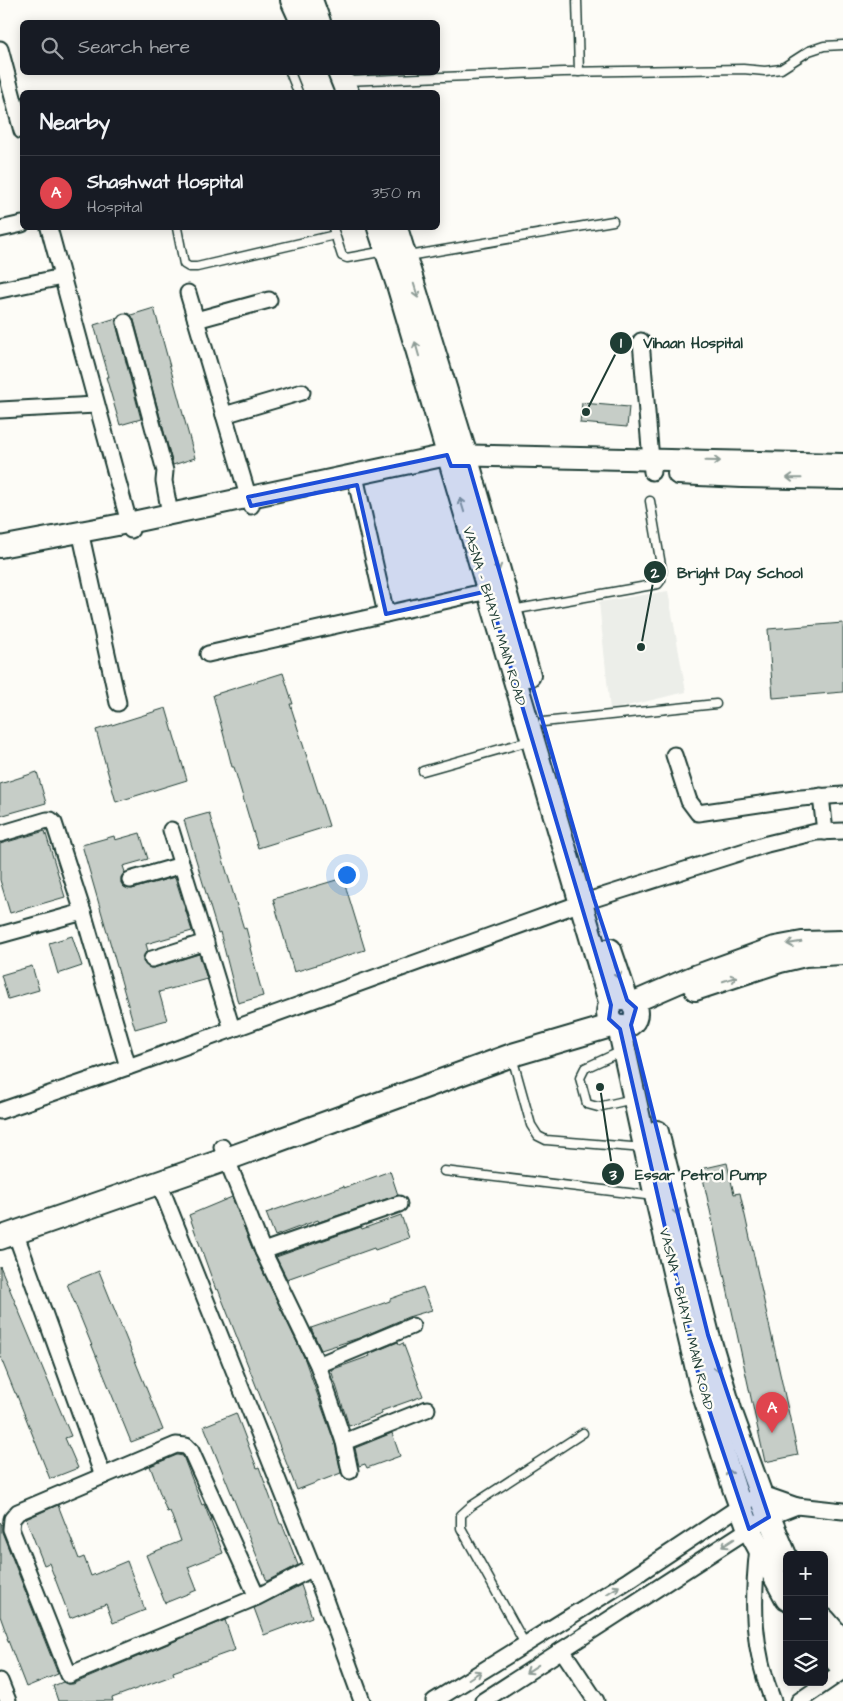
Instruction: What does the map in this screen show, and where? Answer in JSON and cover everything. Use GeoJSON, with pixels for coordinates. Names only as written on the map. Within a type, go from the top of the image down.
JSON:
{"type":"FeatureCollection","features":[{"type":"Feature","properties":{"kind":"main road"},"geometry":{"type":"LineString","coordinates":[[292,0],[301,20]]}},
{"type":"Feature","properties":{"kind":"main road"},"geometry":{"type":"LineString","coordinates":[[311,0],[318,20]]}},
{"type":"Feature","properties":{"kind":"main road","name":"VASNA - BHAYLI MAIN ROAD"},"geometry":{"type":"LineString","coordinates":[[380,230],[396,254],[458,461],[510,610],[538,731],[622,1014],[708,1335],[731,1413],[783,1551]]}},
{"type":"Feature","properties":{"kind":"main road","name":"VASNA - BHAYLI MAIN ROAD"},"geometry":{"type":"LineString","coordinates":[[396,230],[396,254]]}},
{"type":"Feature","properties":{"kind":"main road","name":"VASNA - BHAYLI MAIN ROAD"},"geometry":{"type":"LineString","coordinates":[[458,461],[488,591],[538,731]]}},
{"type":"Feature","properties":{"kind":"main road"},"geometry":{"type":"LineString","coordinates":[[5,1231],[159,1183],[225,1153],[512,1055],[622,1014]]}},
{"type":"Feature","properties":{"kind":"main road"},"geometry":{"type":"LineString","coordinates":[[5,1231],[622,1014]]}},
{"type":"Feature","properties":{"kind":"main road","name":"VASNA - BHAYLI MAIN ROAD"},"geometry":{"type":"LineString","coordinates":[[622,1014],[624,1050],[656,1196],[702,1386],[734,1488],[754,1538],[785,1596]]}},
{"type":"Feature","properties":{"kind":"main road"},"geometry":{"type":"LineString","coordinates":[[828,1625],[843,1642]]}},
{"type":"Feature","properties":{"kind":"main road"},"geometry":{"type":"LineString","coordinates":[[828,1652],[843,1669]]}},
{"type":"Feature","properties":{"kind":"street"},"geometry":{"type":"LineString","coordinates":[[0,48],[20,123]]}},
{"type":"Feature","properties":{"kind":"street"},"geometry":{"type":"LineString","coordinates":[[0,229],[20,224]]}},
{"type":"Feature","properties":{"kind":"street"},"geometry":{"type":"LineString","coordinates":[[50,230],[129,526]]}},
{"type":"Feature","properties":{"kind":"street"},"geometry":{"type":"LineString","coordinates":[[0,290],[62,277]]}},
{"type":"Feature","properties":{"kind":"street"},"geometry":{"type":"LineString","coordinates":[[188,293],[250,502]]}},
{"type":"Feature","properties":{"kind":"street"},"geometry":{"type":"LineString","coordinates":[[196,320],[268,300]]}},
{"type":"Feature","properties":{"kind":"street"},"geometry":{"type":"LineString","coordinates":[[125,322],[165,471],[164,481],[174,513]]}},
{"type":"Feature","properties":{"kind":"street"},"geometry":{"type":"LineString","coordinates":[[641,341],[652,466]]}},
{"type":"Feature","properties":{"kind":"street"},"geometry":{"type":"LineString","coordinates":[[224,415],[302,392]]}},
{"type":"Feature","properties":{"kind":"street"},"geometry":{"type":"LineString","coordinates":[[0,410],[96,405]]}},
{"type":"Feature","properties":{"kind":"street"},"geometry":{"type":"LineString","coordinates":[[0,556],[82,540],[174,513],[356,485],[458,461]]}},
{"type":"Feature","properties":{"kind":"street"},"geometry":{"type":"LineString","coordinates":[[0,547],[129,526],[458,461],[652,466],[843,464]]}},
{"type":"Feature","properties":{"kind":"street"},"geometry":{"type":"LineString","coordinates":[[652,466],[742,477],[843,479]]}},
{"type":"Feature","properties":{"kind":"street"},"geometry":{"type":"LineString","coordinates":[[356,485],[386,614]]}},
{"type":"Feature","properties":{"kind":"street"},"geometry":{"type":"LineString","coordinates":[[82,540],[118,703]]}},
{"type":"Feature","properties":{"kind":"street"},"geometry":{"type":"LineString","coordinates":[[208,654],[488,591]]}},
{"type":"Feature","properties":{"kind":"street"},"geometry":{"type":"LineString","coordinates":[[674,755],[689,801],[698,813],[801,798],[843,795]]}},
{"type":"Feature","properties":{"kind":"street"},"geometry":{"type":"LineString","coordinates":[[821,796],[825,832]]}},
{"type":"Feature","properties":{"kind":"street"},"geometry":{"type":"LineString","coordinates":[[0,834],[47,820],[51,820],[54,824],[84,912],[128,1067]]}},
{"type":"Feature","properties":{"kind":"street"},"geometry":{"type":"LineString","coordinates":[[171,830],[232,1029]]}},
{"type":"Feature","properties":{"kind":"street"},"geometry":{"type":"LineString","coordinates":[[0,1111],[128,1067],[587,901],[767,844],[816,832],[843,831]]}},
{"type":"Feature","properties":{"kind":"street"},"geometry":{"type":"LineString","coordinates":[[130,880],[182,864]]}},
{"type":"Feature","properties":{"kind":"street"},"geometry":{"type":"LineString","coordinates":[[0,935],[84,912]]}},
{"type":"Feature","properties":{"kind":"street"},"geometry":{"type":"LineString","coordinates":[[622,1014],[692,977],[775,947],[802,942],[843,941]]}},
{"type":"Feature","properties":{"kind":"street"},"geometry":{"type":"LineString","coordinates":[[152,959],[206,942]]}},
{"type":"Feature","properties":{"kind":"street"},"geometry":{"type":"LineString","coordinates":[[622,1014],[780,962],[805,956],[843,954]]}},
{"type":"Feature","properties":{"kind":"street"},"geometry":{"type":"LineString","coordinates":[[225,1153],[263,1251],[318,1365],[344,1442],[350,1471]]}},
{"type":"Feature","properties":{"kind":"street"},"geometry":{"type":"LineString","coordinates":[[159,1183],[313,1568],[362,1701]]}},
{"type":"Feature","properties":{"kind":"street"},"geometry":{"type":"LineString","coordinates":[[263,1251],[399,1204]]}},
{"type":"Feature","properties":{"kind":"street"},"geometry":{"type":"LineString","coordinates":[[5,1231],[103,1476]]}},
{"type":"Feature","properties":{"kind":"street"},"geometry":{"type":"LineString","coordinates":[[318,1365],[412,1326]]}},
{"type":"Feature","properties":{"kind":"street"},"geometry":{"type":"LineString","coordinates":[[344,1442],[427,1409]]}},
{"type":"Feature","properties":{"kind":"street"},"geometry":{"type":"LineString","coordinates":[[256,1597],[191,1451],[186,1446],[176,1445],[18,1512],[12,1519],[11,1529],[69,1675],[256,1597],[313,1568]]}},
{"type":"Feature","properties":{"kind":"street"},"geometry":{"type":"LineString","coordinates":[[434,1701],[629,1580],[760,1493],[797,1506],[843,1511]]}},
{"type":"Feature","properties":{"kind":"street"},"geometry":{"type":"LineString","coordinates":[[483,1701],[562,1650],[754,1538],[769,1517],[797,1506]]}},
{"type":"Feature","properties":{"kind":"street"},"geometry":{"type":"LineString","coordinates":[[754,1538],[754,1616],[758,1649],[765,1681],[773,1701]]}},
{"type":"Feature","properties":{"kind":"street"},"geometry":{"type":"LineString","coordinates":[[562,1650],[596,1701]]}},
{"type":"Feature","properties":{"kind":"street"},"geometry":{"type":"LineString","coordinates":[[799,1701],[843,1669]]}},
{"type":"Feature","properties":{"kind":"street"},"geometry":{"type":"LineString","coordinates":[[0,1681],[8,1701]]}},
{"type":"Feature","properties":{"kind":"lane"},"geometry":{"type":"LineString","coordinates":[[577,0],[579,72]]}},
{"type":"Feature","properties":{"kind":"lane"},"geometry":{"type":"LineString","coordinates":[[336,82],[579,72],[743,69],[765,71],[780,69],[809,51],[824,46],[843,45]]}},
{"type":"Feature","properties":{"kind":"lane"},"geometry":{"type":"LineString","coordinates":[[291,75],[297,90]]}},
{"type":"Feature","properties":{"kind":"lane"},"geometry":{"type":"LineString","coordinates":[[177,230],[184,264],[189,267],[197,267],[334,231],[339,251],[342,256],[347,258],[396,254],[613,221]]}},
{"type":"Feature","properties":{"kind":"lane"},"geometry":{"type":"LineString","coordinates":[[510,610],[658,584],[661,580],[662,571],[650,502]]}},
{"type":"Feature","properties":{"kind":"lane"},"geometry":{"type":"LineString","coordinates":[[423,771],[538,731],[716,704]]}},
{"type":"Feature","properties":{"kind":"lane"},"geometry":{"type":"LineString","coordinates":[[624,1050],[585,1068],[580,1078],[587,1104],[598,1107],[635,1099]]}},
{"type":"Feature","properties":{"kind":"lane"},"geometry":{"type":"LineString","coordinates":[[512,1055],[531,1125],[538,1136],[546,1140],[646,1148]]}},
{"type":"Feature","properties":{"kind":"lane"},"geometry":{"type":"LineString","coordinates":[[444,1171],[656,1196]]}},
{"type":"Feature","properties":{"kind":"lane"},"geometry":{"type":"LineString","coordinates":[[525,1644],[461,1528],[461,1515],[471,1506],[583,1433]]}},
{"type":"Feature","properties":{"kind":"highlighted area"},"geometry":{"type":"Polygon","coordinates":[[[447,455],[451,466],[469,466],[594,899],[627,1000],[636,1008],[631,1025],[708,1335],[769,1517],[749,1529],[701,1386],[620,1029],[609,1019],[611,1005],[488,591],[386,614],[357,485],[251,506],[248,497],[447,455]]]}},
{"type":"Feature","properties":{"kind":"shaded area"},"geometry":{"type":"Polygon","coordinates":[[[668,591],[686,692],[610,710],[599,602],[668,591]]]}},
{"type":"Feature","properties":{"kind":"building"},"geometry":{"type":"Polygon","coordinates":[[[154,308],[195,458],[173,465],[134,320],[131,315],[154,308]]]}},
{"type":"Feature","properties":{"kind":"building"},"geometry":{"type":"Polygon","coordinates":[[[116,318],[141,419],[120,425],[94,325],[116,318]]]}},
{"type":"Feature","properties":{"kind":"building"},"geometry":{"type":"Polygon","coordinates":[[[582,403],[629,407],[627,427],[580,423],[582,403]]]}},
{"type":"Feature","properties":{"kind":"building"},"geometry":{"type":"Polygon","coordinates":[[[843,623],[843,692],[773,698],[768,629],[843,623]]]}},
{"type":"Feature","properties":{"kind":"building"},"geometry":{"type":"Polygon","coordinates":[[[283,673],[293,704],[290,704],[329,826],[258,848],[234,767],[232,767],[213,695],[283,673]]]}},
{"type":"Feature","properties":{"kind":"building"},"geometry":{"type":"Polygon","coordinates":[[[166,708],[187,780],[116,802],[96,730],[166,708]]]}},
{"type":"Feature","properties":{"kind":"building"},"geometry":{"type":"Polygon","coordinates":[[[37,772],[46,803],[0,816],[0,784],[37,772]]]}},
{"type":"Feature","properties":{"kind":"building"},"geometry":{"type":"Polygon","coordinates":[[[209,813],[244,929],[246,928],[263,996],[238,1003],[220,932],[218,933],[184,820],[209,813]]]}},
{"type":"Feature","properties":{"kind":"building"},"geometry":{"type":"Polygon","coordinates":[[[45,831],[65,897],[10,913],[0,880],[0,844],[45,831]]]}},
{"type":"Feature","properties":{"kind":"building"},"geometry":{"type":"Polygon","coordinates":[[[140,833],[148,859],[123,866],[125,872],[121,877],[121,883],[124,887],[132,889],[175,877],[192,931],[146,944],[148,951],[143,957],[143,962],[150,968],[154,968],[199,954],[207,979],[159,992],[167,1020],[135,1029],[82,845],[114,836],[115,840],[140,833]]]}},
{"type":"Feature","properties":{"kind":"building"},"geometry":{"type":"Polygon","coordinates":[[[343,878],[365,950],[294,972],[273,899],[343,878]]]}},
{"type":"Feature","properties":{"kind":"building"},"geometry":{"type":"Polygon","coordinates":[[[72,936],[82,966],[58,974],[49,943],[72,936]]]}},
{"type":"Feature","properties":{"kind":"building"},"geometry":{"type":"Polygon","coordinates":[[[32,966],[39,990],[8,999],[1,975],[32,966]]]}},
{"type":"Feature","properties":{"kind":"building"},"geometry":{"type":"Polygon","coordinates":[[[727,1163],[734,1194],[740,1193],[798,1455],[765,1462],[701,1169],[727,1163]]]}},
{"type":"Feature","properties":{"kind":"building"},"geometry":{"type":"Polygon","coordinates":[[[390,1171],[398,1195],[319,1222],[318,1220],[275,1236],[266,1213],[390,1171]]]}},
{"type":"Feature","properties":{"kind":"building"},"geometry":{"type":"Polygon","coordinates":[[[232,1197],[255,1255],[304,1357],[335,1444],[341,1473],[297,1490],[218,1289],[216,1290],[189,1215],[232,1197]]]}},
{"type":"Feature","properties":{"kind":"building"},"geometry":{"type":"Polygon","coordinates":[[[401,1215],[409,1238],[375,1250],[374,1248],[287,1279],[276,1257],[361,1227],[362,1229],[401,1215]]]}},
{"type":"Feature","properties":{"kind":"building"},"geometry":{"type":"Polygon","coordinates":[[[0,1266],[71,1436],[65,1438],[78,1468],[50,1479],[0,1356],[0,1266]]]}},
{"type":"Feature","properties":{"kind":"building"},"geometry":{"type":"Polygon","coordinates":[[[99,1271],[163,1430],[131,1442],[67,1284],[99,1271]]]}},
{"type":"Feature","properties":{"kind":"building"},"geometry":{"type":"Polygon","coordinates":[[[423,1287],[432,1310],[408,1317],[359,1338],[321,1350],[311,1328],[390,1301],[390,1299],[423,1287]]]}},
{"type":"Feature","properties":{"kind":"building"},"geometry":{"type":"Polygon","coordinates":[[[398,1342],[399,1345],[403,1343],[423,1396],[381,1411],[382,1414],[349,1426],[331,1370],[370,1356],[369,1354],[398,1342]]]}},
{"type":"Feature","properties":{"kind":"building"},"geometry":{"type":"Polygon","coordinates":[[[236,1413],[298,1565],[267,1581],[204,1426],[236,1413]]]}},
{"type":"Feature","properties":{"kind":"building"},"geometry":{"type":"Polygon","coordinates":[[[392,1433],[400,1456],[367,1468],[365,1464],[359,1466],[355,1448],[392,1433]]]}},
{"type":"Feature","properties":{"kind":"building"},"geometry":{"type":"Polygon","coordinates":[[[177,1455],[183,1456],[223,1553],[188,1567],[197,1590],[165,1603],[146,1555],[181,1541],[170,1511],[167,1512],[150,1466],[177,1455]]]}},
{"type":"Feature","properties":{"kind":"building"},"geometry":{"type":"Polygon","coordinates":[[[58,1505],[79,1559],[84,1557],[91,1576],[127,1561],[145,1610],[113,1623],[106,1604],[70,1618],[49,1563],[44,1565],[26,1519],[58,1505]]]}},
{"type":"Feature","properties":{"kind":"building"},"geometry":{"type":"Polygon","coordinates":[[[0,1522],[2,1532],[58,1674],[26,1687],[0,1616],[0,1522]]]}},
{"type":"Feature","properties":{"kind":"building"},"geometry":{"type":"Polygon","coordinates":[[[301,1585],[312,1617],[264,1635],[254,1608],[301,1585]]]}},
{"type":"Feature","properties":{"kind":"building"},"geometry":{"type":"Polygon","coordinates":[[[225,1620],[235,1650],[173,1672],[174,1675],[112,1698],[113,1701],[58,1701],[53,1686],[63,1682],[73,1684],[225,1620]]]}},
{"type":"Feature","properties":{"kind":"place","name":"Vihaan Hospital"},"geometry":{"type":"Point","coordinates":[586,412]}},
{"type":"Feature","properties":{"kind":"place","name":"Bright Day School"},"geometry":{"type":"Point","coordinates":[641,647]}},
{"type":"Feature","properties":{"kind":"place","name":"Essar Petrol Pump"},"geometry":{"type":"Point","coordinates":[600,1087]}},
{"type":"Feature","properties":{"kind":"place","name":"Shashwat Hospital"},"geometry":{"type":"Point","coordinates":[772,1433]}}]}
